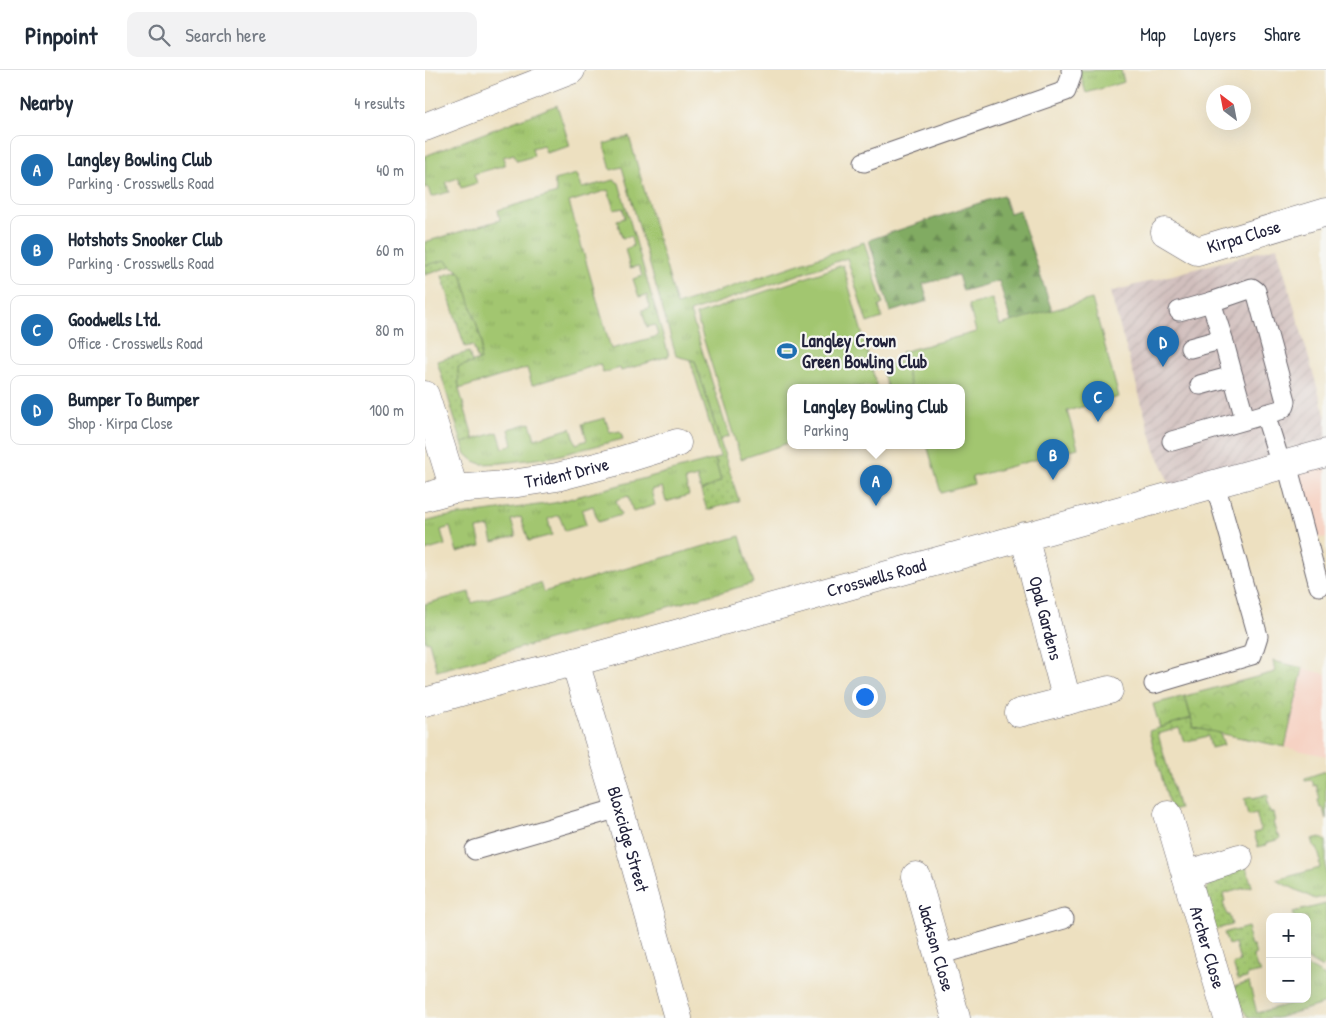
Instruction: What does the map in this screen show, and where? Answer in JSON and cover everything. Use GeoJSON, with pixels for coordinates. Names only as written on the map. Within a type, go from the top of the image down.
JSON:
{"type":"FeatureCollection","features":[{"type":"Feature","properties":{"kind":"street"},"geometry":{"type":"LineString","coordinates":[[425,127],[571,70]]}},
{"type":"Feature","properties":{"kind":"street","name":"Kirpa Close"},"geometry":{"type":"LineString","coordinates":[[1165,232],[1197,251],[1326,212]]}},
{"type":"Feature","properties":{"kind":"street"},"geometry":{"type":"LineString","coordinates":[[425,395],[454,489]]}},
{"type":"Feature","properties":{"kind":"street","name":"Trident Drive"},"geometry":{"type":"LineString","coordinates":[[425,497],[454,489],[505,485],[557,477],[619,461],[677,443]]}},
{"type":"Feature","properties":{"kind":"street","name":"Crosswells Road"},"geometry":{"type":"LineString","coordinates":[[425,702],[575,662],[1326,452]]}},
{"type":"Feature","properties":{"kind":"street","name":"Opal Gardens"},"geometry":{"type":"LineString","coordinates":[[1024,536],[1067,701]]}},
{"type":"Feature","properties":{"kind":"street","name":"Bloxcidge Street"},"geometry":{"type":"LineString","coordinates":[[575,662],[619,808],[678,1018]]}},
{"type":"Feature","properties":{"kind":"street"},"geometry":{"type":"LineString","coordinates":[[1019,713],[1109,690]]}},
{"type":"Feature","properties":{"kind":"street","name":"Archer Close"},"geometry":{"type":"LineString","coordinates":[[1168,814],[1228,1018]]}},
{"type":"Feature","properties":{"kind":"street"},"geometry":{"type":"LineString","coordinates":[[1187,875],[1239,858]]}},
{"type":"Feature","properties":{"kind":"street","name":"Jackson Close"},"geometry":{"type":"LineString","coordinates":[[916,876],[956,1018]]}},
{"type":"Feature","properties":{"kind":"lane"},"geometry":{"type":"LineString","coordinates":[[864,162],[1066,91],[1072,74],[1071,70]]}},
{"type":"Feature","properties":{"kind":"lane"},"geometry":{"type":"LineString","coordinates":[[1172,441],[1280,410],[1285,406],[1286,401],[1257,291],[1252,288],[1179,311]]}},
{"type":"Feature","properties":{"kind":"lane"},"geometry":{"type":"LineString","coordinates":[[1211,302],[1245,419]]}},
{"type":"Feature","properties":{"kind":"lane"},"geometry":{"type":"LineString","coordinates":[[1190,348],[1223,339]]}},
{"type":"Feature","properties":{"kind":"lane"},"geometry":{"type":"LineString","coordinates":[[1200,385],[1233,376]]}},
{"type":"Feature","properties":{"kind":"lane"},"geometry":{"type":"LineString","coordinates":[[1265,414],[1284,464],[1319,586]]}},
{"type":"Feature","properties":{"kind":"lane"},"geometry":{"type":"LineString","coordinates":[[1154,684],[1252,655],[1258,636],[1215,484]]}},
{"type":"Feature","properties":{"kind":"lane"},"geometry":{"type":"LineString","coordinates":[[475,850],[619,808]]}},
{"type":"Feature","properties":{"kind":"lane"},"geometry":{"type":"LineString","coordinates":[[938,955],[1064,919]]}},
{"type":"Feature","properties":{"kind":"shaded area"},"geometry":{"type":"Polygon","coordinates":[[[1277,247],[1326,418],[1326,453],[1172,496],[1165,471],[1155,450],[1110,292],[1277,247]]]}},
{"type":"Feature","properties":{"kind":"shaded area"},"geometry":{"type":"Polygon","coordinates":[[[1326,453],[1326,538],[1313,537],[1292,462],[1326,453]]]}},
{"type":"Feature","properties":{"kind":"shaded area"},"geometry":{"type":"Polygon","coordinates":[[[1273,661],[1326,674],[1326,756],[1194,728],[1191,719],[1160,728],[1153,704],[1275,672],[1273,661]]]}},
{"type":"Feature","properties":{"kind":"green space"},"geometry":{"type":"Polygon","coordinates":[[[1079,70],[1121,70],[1124,82],[1086,93],[1079,70]]]}},
{"type":"Feature","properties":{"kind":"green space"},"geometry":{"type":"Polygon","coordinates":[[[557,105],[570,146],[546,153],[543,145],[532,148],[534,156],[517,161],[514,154],[503,157],[505,165],[474,174],[477,183],[461,188],[458,178],[446,182],[449,192],[431,197],[428,187],[425,188],[425,156],[557,105]]]}},
{"type":"Feature","properties":{"kind":"green space"},"geometry":{"type":"Polygon","coordinates":[[[629,136],[677,305],[864,242],[883,304],[879,306],[882,318],[867,323],[847,258],[690,312],[729,436],[720,440],[695,361],[676,356],[622,167],[611,170],[604,144],[629,136]]]}},
{"type":"Feature","properties":{"kind":"green space"},"geometry":{"type":"Polygon","coordinates":[[[577,174],[582,188],[614,180],[619,183],[669,356],[621,371],[620,368],[603,373],[600,364],[532,385],[527,368],[459,389],[457,367],[480,360],[461,273],[445,261],[426,266],[425,242],[500,220],[498,210],[557,193],[554,180],[577,174]],[[608,190],[569,202],[611,349],[658,336],[655,325],[647,327],[642,310],[650,308],[647,295],[639,297],[633,279],[642,276],[639,266],[630,268],[625,249],[633,246],[631,236],[622,238],[617,220],[625,218],[623,208],[614,210],[608,190]]]}},
{"type":"Feature","properties":{"kind":"green space"},"geometry":{"type":"Polygon","coordinates":[[[1003,195],[1009,213],[1019,210],[1052,311],[1011,322],[999,281],[963,291],[958,275],[923,284],[928,301],[890,312],[869,240],[1003,195]]]}},
{"type":"Feature","properties":{"kind":"green space"},"geometry":{"type":"Polygon","coordinates":[[[445,260],[452,266],[425,275],[425,264],[445,260]]]}},
{"type":"Feature","properties":{"kind":"green space","name":"Langley Crown Green Bowling Club"},"geometry":{"type":"Polygon","coordinates":[[[843,265],[876,384],[787,384],[787,443],[741,459],[696,315],[843,265]]]}},
{"type":"Feature","properties":{"kind":"green space"},"geometry":{"type":"Polygon","coordinates":[[[458,271],[461,273],[482,342],[480,360],[478,361],[473,345],[465,347],[442,276],[458,271]]]}},
{"type":"Feature","properties":{"kind":"green space"},"geometry":{"type":"Polygon","coordinates":[[[992,299],[1000,325],[1092,299],[1119,397],[1067,411],[1078,448],[972,477],[974,484],[941,493],[928,449],[965,449],[965,384],[910,384],[901,352],[976,332],[969,305],[992,299]]]}},
{"type":"Feature","properties":{"kind":"green space"},"geometry":{"type":"Polygon","coordinates":[[[469,352],[472,363],[458,367],[459,389],[474,440],[462,443],[437,361],[469,352]]]}},
{"type":"Feature","properties":{"kind":"green space"},"geometry":{"type":"Polygon","coordinates":[[[690,360],[695,361],[739,501],[707,510],[701,491],[721,481],[715,459],[720,457],[690,360]]]}},
{"type":"Feature","properties":{"kind":"green space"},"geometry":{"type":"Polygon","coordinates":[[[904,360],[910,384],[886,384],[881,366],[904,360]]]}},
{"type":"Feature","properties":{"kind":"green space"},"geometry":{"type":"Polygon","coordinates":[[[605,418],[610,433],[620,431],[623,439],[552,457],[482,464],[474,461],[466,454],[462,443],[498,432],[503,448],[513,445],[509,429],[530,423],[535,439],[571,428],[576,444],[587,440],[582,424],[605,418]]]}},
{"type":"Feature","properties":{"kind":"green space"},"geometry":{"type":"Polygon","coordinates":[[[715,459],[721,481],[701,491],[697,477],[685,480],[689,495],[666,502],[662,487],[651,490],[655,505],[633,512],[628,496],[616,500],[621,515],[598,522],[593,506],[582,510],[586,525],[565,531],[559,515],[548,519],[552,535],[529,541],[521,517],[511,520],[516,536],[493,542],[489,527],[477,529],[481,546],[457,552],[450,527],[441,530],[445,545],[425,551],[425,522],[444,517],[554,503],[715,459]]]}},
{"type":"Feature","properties":{"kind":"green space"},"geometry":{"type":"Polygon","coordinates":[[[740,536],[754,583],[437,671],[429,642],[425,641],[425,604],[469,592],[472,603],[540,583],[543,592],[740,536]]]}},
{"type":"Feature","properties":{"kind":"green space"},"geometry":{"type":"Polygon","coordinates":[[[1273,661],[1303,668],[1285,747],[1194,728],[1185,696],[1275,672],[1273,661]]]}},
{"type":"Feature","properties":{"kind":"green space"},"geometry":{"type":"Polygon","coordinates":[[[1185,696],[1191,718],[1160,728],[1153,704],[1185,696]]]}},
{"type":"Feature","properties":{"kind":"green space"},"geometry":{"type":"Polygon","coordinates":[[[1191,718],[1194,728],[1220,733],[1224,745],[1211,748],[1208,736],[1184,742],[1179,728],[1158,734],[1179,809],[1171,811],[1149,731],[1191,718]]]}},
{"type":"Feature","properties":{"kind":"green space"},"geometry":{"type":"Polygon","coordinates":[[[1326,771],[1326,820],[1323,808],[1320,808],[1318,800],[1320,799],[1316,785],[1314,786],[1312,780],[1305,781],[1305,778],[1326,771]]]}},
{"type":"Feature","properties":{"kind":"green space"},"geometry":{"type":"Polygon","coordinates":[[[1267,795],[1269,798],[1266,799],[1270,813],[1273,813],[1275,821],[1273,822],[1280,839],[1258,847],[1254,833],[1261,831],[1256,813],[1248,815],[1244,799],[1252,797],[1253,799],[1267,795]]]}},
{"type":"Feature","properties":{"kind":"green space"},"geometry":{"type":"Polygon","coordinates":[[[1320,837],[1326,841],[1326,895],[1315,899],[1276,880],[1320,868],[1319,863],[1321,862],[1312,839],[1320,837]]]}},
{"type":"Feature","properties":{"kind":"green space"},"geometry":{"type":"Polygon","coordinates":[[[1246,867],[1252,886],[1223,894],[1225,901],[1223,902],[1232,925],[1212,930],[1205,902],[1205,895],[1210,883],[1227,873],[1246,867]]]}},
{"type":"Feature","properties":{"kind":"green space"},"geometry":{"type":"Polygon","coordinates":[[[1326,904],[1326,963],[1322,968],[1311,961],[1311,913],[1293,912],[1326,904]]]}},
{"type":"Feature","properties":{"kind":"green space"},"geometry":{"type":"Polygon","coordinates":[[[1248,927],[1249,931],[1247,932],[1256,954],[1253,955],[1257,968],[1261,972],[1247,975],[1247,978],[1238,980],[1233,964],[1240,961],[1235,943],[1228,945],[1224,933],[1248,927]]]}},
{"type":"Feature","properties":{"kind":"green space"},"geometry":{"type":"Polygon","coordinates":[[[1311,968],[1326,977],[1326,1003],[1277,1018],[1250,1018],[1240,1004],[1234,987],[1249,982],[1257,1013],[1293,1003],[1311,1003],[1311,968]]]}},
{"type":"Feature","properties":{"kind":"place","name":"Langley Crown Green Bowling Club"},"geometry":{"type":"Point","coordinates":[787,351]}},
{"type":"Feature","properties":{"kind":"place","name":"Bumper To Bumper"},"geometry":{"type":"Point","coordinates":[1163,367]}},
{"type":"Feature","properties":{"kind":"place","name":"Goodwells Ltd."},"geometry":{"type":"Point","coordinates":[1098,422]}},
{"type":"Feature","properties":{"kind":"place","name":"Hotshots Snooker Club"},"geometry":{"type":"Point","coordinates":[1053,480]}},
{"type":"Feature","properties":{"kind":"place","name":"Langley Bowling Club"},"geometry":{"type":"Point","coordinates":[876,506]}}]}
